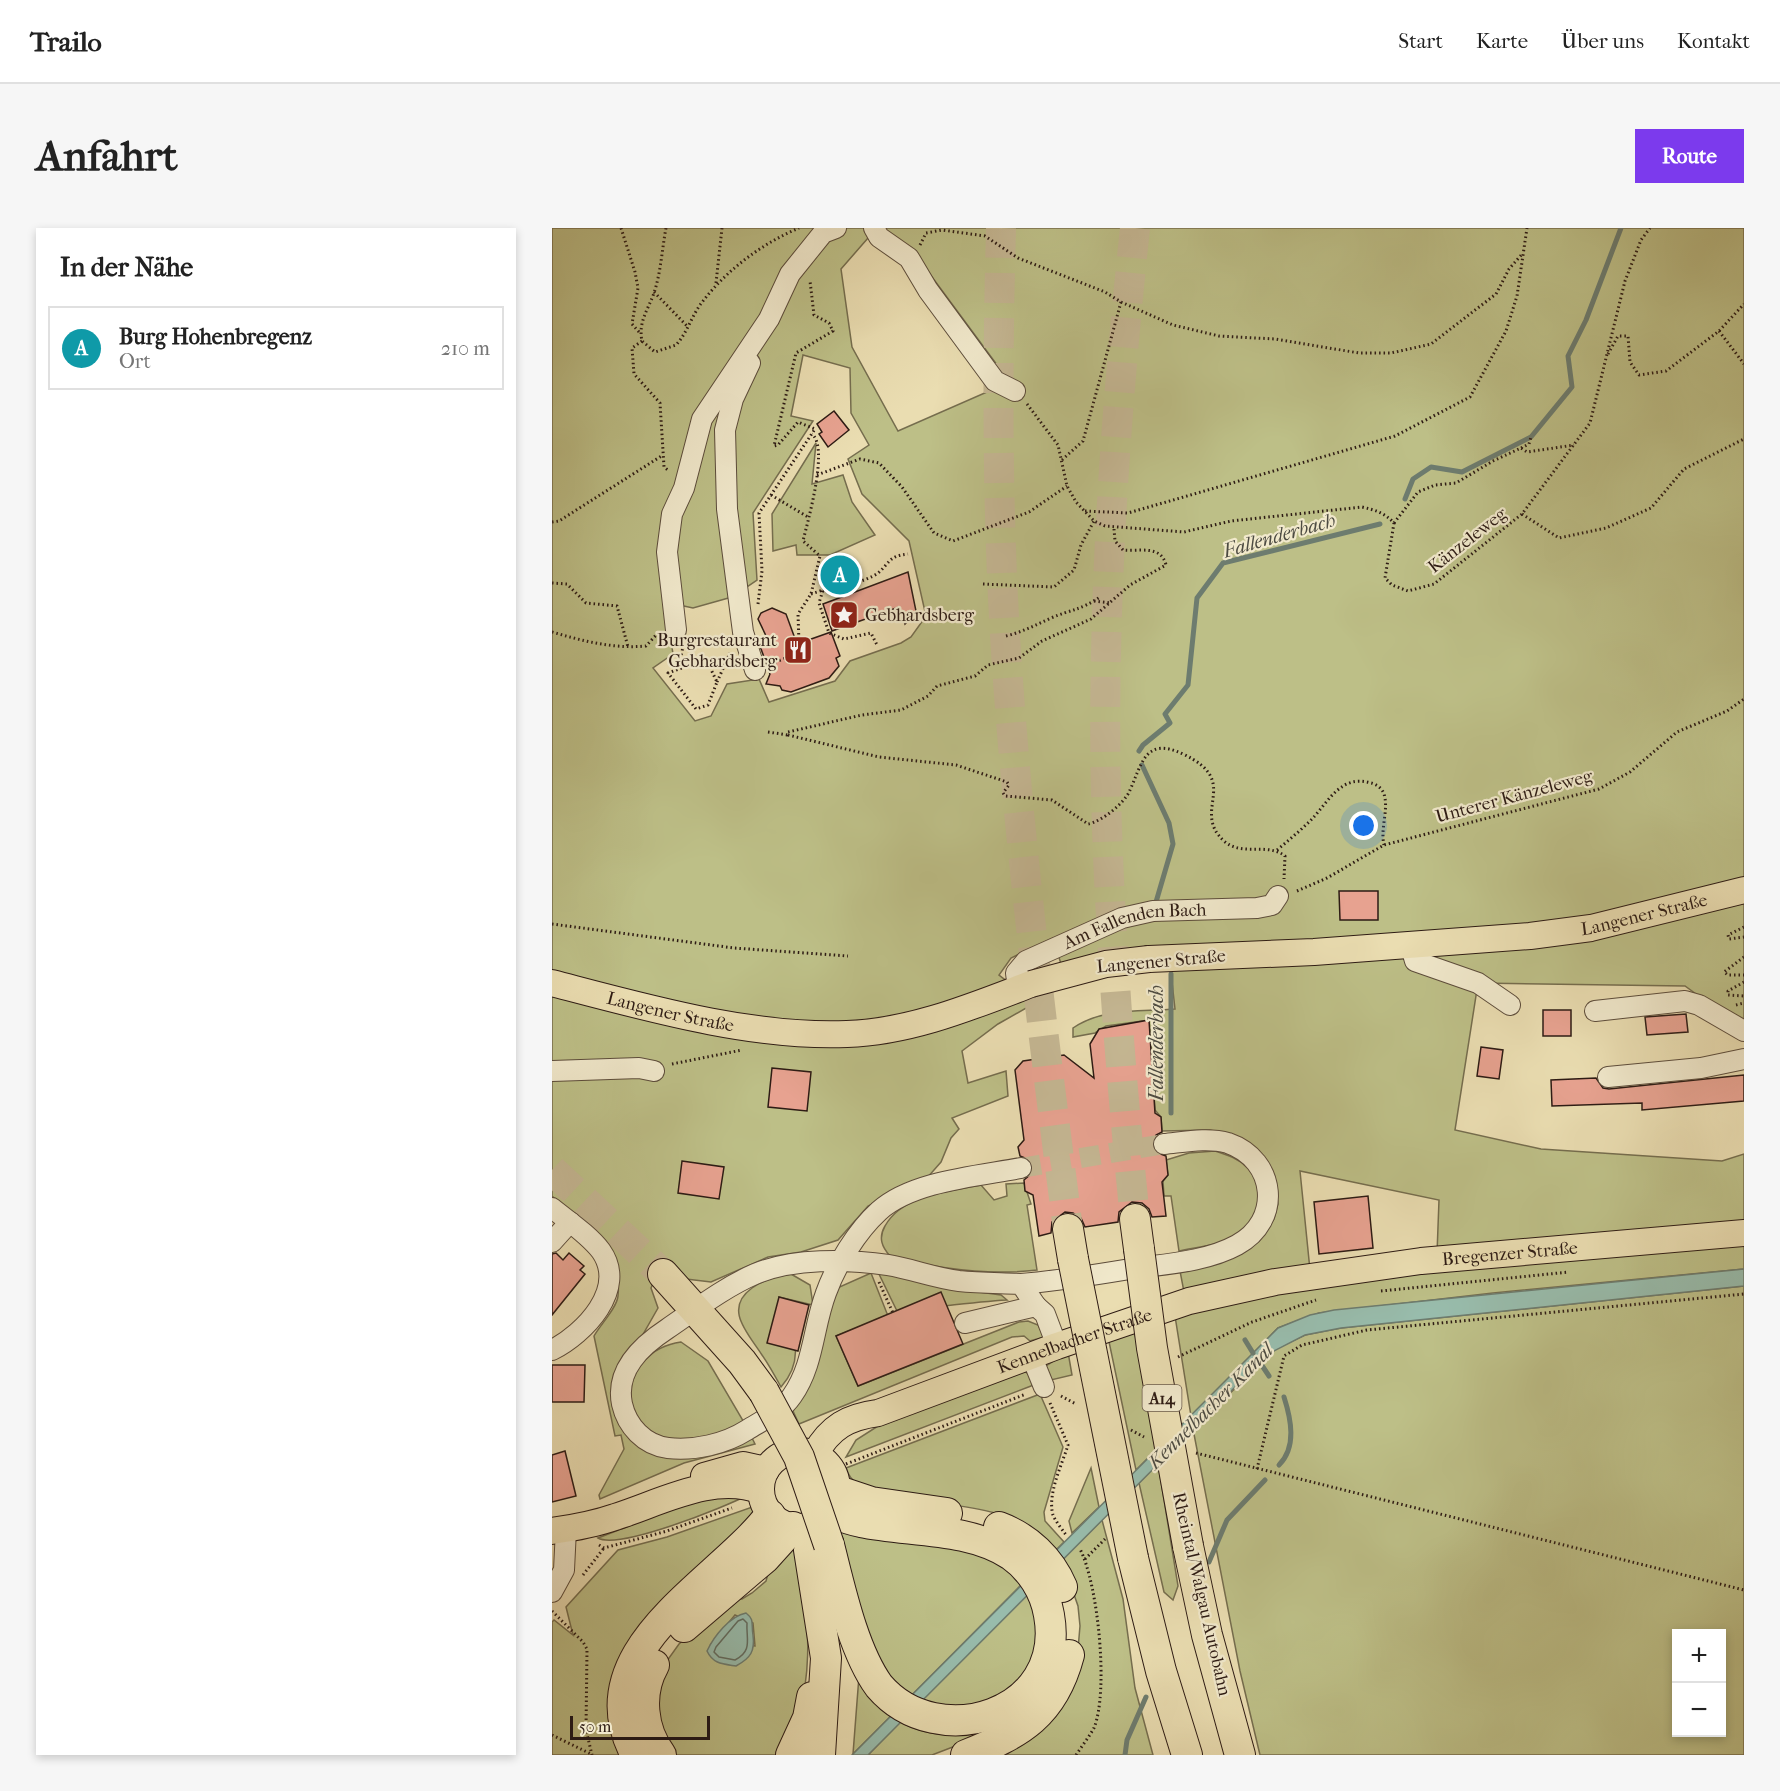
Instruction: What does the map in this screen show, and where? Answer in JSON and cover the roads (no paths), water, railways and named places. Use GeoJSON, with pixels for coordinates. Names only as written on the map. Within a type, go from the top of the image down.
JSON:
{"type":"FeatureCollection","features":[{"type":"Feature","properties":{"kind":"highway","name":"Rheintal/Walgau Autobahn"},"geometry":{"type":"LineString","coordinates":[[1135,1220],[1152,1348],[1188,1546],[1207,1635],[1240,1755]]}},
{"type":"Feature","properties":{"kind":"highway"},"geometry":{"type":"LineString","coordinates":[[1068,1230],[1133,1558],[1161,1671],[1178,1755]]}},
{"type":"Feature","properties":{"kind":"highway"},"geometry":{"type":"LineString","coordinates":[[662,1755],[652,1740],[645,1714],[646,1686],[652,1669],[676,1635],[765,1558],[788,1520],[799,1457],[756,1396],[742,1362],[663,1274]]}},
{"type":"Feature","properties":{"kind":"highway"},"geometry":{"type":"LineString","coordinates":[[832,1477],[860,1522],[976,1540],[1003,1551],[1030,1558],[1051,1586],[1067,1598],[1072,1635],[1062,1678],[1052,1697],[1029,1724],[1006,1739],[966,1755]]}},
{"type":"Feature","properties":{"kind":"highway"},"geometry":{"type":"LineString","coordinates":[[788,1520],[819,1605],[826,1658],[827,1751]]}},
{"type":"Feature","properties":{"kind":"highway"},"geometry":{"type":"LineString","coordinates":[[788,1520],[858,1641],[879,1686],[899,1705],[918,1717],[944,1725],[968,1725],[989,1720],[1012,1708],[1032,1689],[1043,1670],[1050,1646],[1051,1586]]}},
{"type":"Feature","properties":{"kind":"highway"},"geometry":{"type":"LineString","coordinates":[[788,1520],[844,1653],[844,1712],[827,1751]]}},
{"type":"Feature","properties":{"kind":"highway"},"geometry":{"type":"LineString","coordinates":[[636,1755],[627,1734],[623,1705],[628,1676],[641,1646],[667,1616],[746,1544],[788,1520]]}},
{"type":"Feature","properties":{"kind":"highway"},"geometry":{"type":"LineString","coordinates":[[790,1755],[801,1736],[812,1701],[819,1605]]}},
{"type":"Feature","properties":{"kind":"highway"},"geometry":{"type":"LineString","coordinates":[[1161,1671],[1187,1755]]}},
{"type":"Feature","properties":{"kind":"main road","name":"Langener Straße"},"geometry":{"type":"LineString","coordinates":[[552,982],[623,1001],[779,1032],[849,1034],[928,1020],[1025,986],[1106,964],[1149,959],[1530,936],[1591,928],[1744,890]]}},
{"type":"Feature","properties":{"kind":"main road","name":"Bregenzer Straße"},"geometry":{"type":"LineString","coordinates":[[1275,1282],[1421,1261],[1744,1233]]}},
{"type":"Feature","properties":{"kind":"main road","name":"Kennelbacher Straße"},"geometry":{"type":"LineString","coordinates":[[559,1530],[615,1518],[653,1503],[732,1484],[788,1520],[807,1527],[818,1523],[848,1436],[878,1413],[1031,1355],[1190,1301],[1275,1282]]}},
{"type":"Feature","properties":{"kind":"main road"},"geometry":{"type":"LineString","coordinates":[[788,1520],[774,1460],[785,1453],[807,1451],[832,1477]]}},
{"type":"Feature","properties":{"kind":"street"},"geometry":{"type":"LineString","coordinates":[[874,228],[879,237],[909,258],[928,290],[995,381],[1015,391]]}},
{"type":"Feature","properties":{"kind":"street"},"geometry":{"type":"LineString","coordinates":[[755,670],[743,632],[726,509],[725,430],[734,399],[790,274],[830,230]]}},
{"type":"Feature","properties":{"kind":"street"},"geometry":{"type":"LineString","coordinates":[[675,626],[667,552],[672,514],[684,488],[702,419],[768,319]]}},
{"type":"Feature","properties":{"kind":"street","name":"Am Fallenden Bach"},"geometry":{"type":"LineString","coordinates":[[1025,986],[1016,974],[1026,961],[1122,918],[1153,911],[1257,908],[1272,905],[1278,896]]}},
{"type":"Feature","properties":{"kind":"street"},"geometry":{"type":"LineString","coordinates":[[1410,944],[1415,962],[1478,983],[1510,1005]]}},
{"type":"Feature","properties":{"kind":"street"},"geometry":{"type":"LineString","coordinates":[[1595,1011],[1685,1001],[1744,1031]]}},
{"type":"Feature","properties":{"kind":"street"},"geometry":{"type":"LineString","coordinates":[[1608,1077],[1701,1068],[1744,1059]]}},
{"type":"Feature","properties":{"kind":"street"},"geometry":{"type":"LineString","coordinates":[[552,1071],[639,1068],[654,1071]]}},
{"type":"Feature","properties":{"kind":"street"},"geometry":{"type":"LineString","coordinates":[[1022,1168],[944,1182],[898,1199],[872,1218],[841,1262],[825,1293],[807,1366],[796,1390],[782,1409],[724,1441],[692,1448],[661,1447],[644,1438],[629,1422],[622,1403],[624,1372],[647,1344],[703,1319],[754,1275],[772,1268],[841,1262],[887,1265],[957,1281],[1021,1284],[1175,1263],[1222,1252],[1248,1239],[1258,1230],[1265,1219],[1268,1196],[1264,1175],[1252,1158],[1237,1147],[1213,1140],[1164,1143]]}},
{"type":"Feature","properties":{"kind":"street"},"geometry":{"type":"LineString","coordinates":[[552,1208],[601,1251],[608,1268],[609,1288],[598,1310],[584,1329],[568,1342],[552,1350]]}},
{"type":"Feature","properties":{"kind":"street"},"geometry":{"type":"LineString","coordinates":[[552,1242],[570,1222]]}},
{"type":"Feature","properties":{"kind":"street"},"geometry":{"type":"LineString","coordinates":[[1021,1284],[1036,1306],[1045,1314],[1057,1346]]}},
{"type":"Feature","properties":{"kind":"street"},"geometry":{"type":"LineString","coordinates":[[965,1323],[1036,1306]]}},
{"type":"Feature","properties":{"kind":"street"},"geometry":{"type":"LineString","coordinates":[[1031,1355],[1044,1388]]}},
{"type":"Feature","properties":{"kind":"street"},"geometry":{"type":"LineString","coordinates":[[552,1592],[558,1584],[566,1560],[559,1530]]}},
{"type":"Feature","properties":{"kind":"water","name":"Kennelbacher Kanal"},"geometry":{"type":"Polygon","coordinates":[[[1744,1269],[1744,1286],[1341,1328],[1305,1335],[1268,1354],[868,1755],[852,1755],[1278,1328],[1310,1315],[1334,1310],[1744,1269]]]}},
{"type":"Feature","properties":{"kind":"water"},"geometry":{"type":"Polygon","coordinates":[[[746,1613],[752,1622],[751,1654],[736,1666],[715,1661],[707,1651],[714,1639],[728,1622],[746,1613]]]}},
{"type":"Feature","properties":{"kind":"waterway","name":"Fallenderbach"},"geometry":{"type":"LineString","coordinates":[[1405,499],[1413,479],[1431,467],[1462,472],[1531,437],[1572,387],[1568,356],[1586,320],[1621,228]]}},
{"type":"Feature","properties":{"kind":"waterway","name":"Fallenderbach"},"geometry":{"type":"LineString","coordinates":[[1139,751],[1170,723],[1165,714],[1188,685],[1197,598],[1223,563],[1380,524]]}},
{"type":"Feature","properties":{"kind":"waterway","name":"Fallenderbach"},"geometry":{"type":"LineString","coordinates":[[1142,765],[1169,823],[1173,844],[1156,902]]}},
{"type":"Feature","properties":{"kind":"waterway","name":"Fallenderbach"},"geometry":{"type":"LineString","coordinates":[[1171,974],[1171,1113]]}},
{"type":"Feature","properties":{"kind":"waterway","name":"Fallenderbach"},"geometry":{"type":"LineString","coordinates":[[1245,1340],[1253,1353]]}},
{"type":"Feature","properties":{"kind":"waterway","name":"Fallenderbach"},"geometry":{"type":"LineString","coordinates":[[1259,1361],[1269,1376]]}},
{"type":"Feature","properties":{"kind":"waterway","name":"Fallenderbach"},"geometry":{"type":"LineString","coordinates":[[1279,1465],[1288,1450],[1291,1432],[1284,1397]]}},
{"type":"Feature","properties":{"kind":"waterway","name":"Fallenderbach"},"geometry":{"type":"LineString","coordinates":[[1209,1562],[1227,1520],[1265,1480]]}},
{"type":"Feature","properties":{"kind":"waterway","name":"Fallenderbach"},"geometry":{"type":"LineString","coordinates":[[1125,1755],[1127,1740],[1146,1697]]}},
{"type":"Feature","properties":{"kind":"tunnel"},"geometry":{"type":"LineString","coordinates":[[1001,228],[999,448],[1001,557],[1007,667],[1026,878],[1068,1229]]}},
{"type":"Feature","properties":{"kind":"tunnel"},"geometry":{"type":"LineString","coordinates":[[1135,228],[1114,463],[1105,699],[1108,856],[1113,947],[1135,1219]]}},
{"type":"Feature","properties":{"kind":"tunnel"},"geometry":{"type":"LineString","coordinates":[[1021,1168],[1164,1144]]}},
{"type":"Feature","properties":{"kind":"tunnel"},"geometry":{"type":"LineString","coordinates":[[552,1170],[663,1274]]}},
{"type":"Feature","properties":{"kind":"place","name":"Burg Hohenbregenz"},"geometry":{"type":"Point","coordinates":[840,575]}},
{"type":"Feature","properties":{"kind":"place","name":"Gebhardsberg"},"geometry":{"type":"Point","coordinates":[844,615]}},
{"type":"Feature","properties":{"kind":"place","name":"Burgrestaurant Gebhardsberg"},"geometry":{"type":"Point","coordinates":[798,650]}}]}
